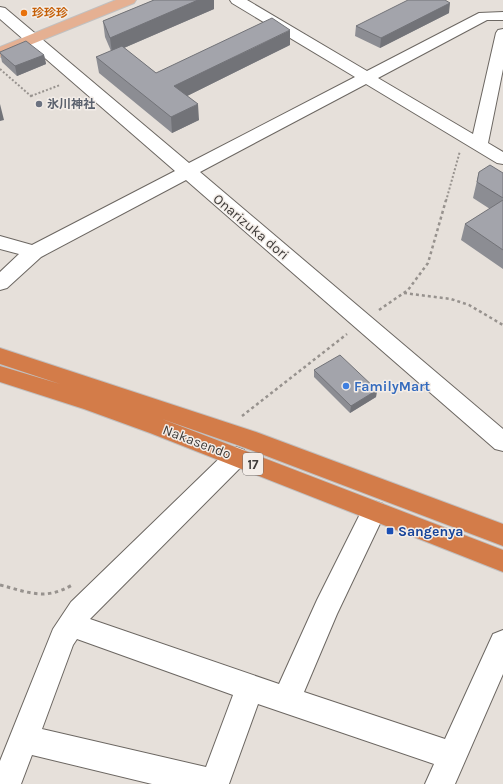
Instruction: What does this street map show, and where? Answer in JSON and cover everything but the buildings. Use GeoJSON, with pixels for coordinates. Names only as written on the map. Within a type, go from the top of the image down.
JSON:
{"type":"FeatureCollection","features":[{"type":"Feature","properties":{"kind":"highway","name":"Nakasendo"},"geometry":{"type":"LineString","coordinates":[[0,356],[248,439],[503,535]]}},
{"type":"Feature","properties":{"kind":"highway","name":"Nakasendo"},"geometry":{"type":"LineString","coordinates":[[0,374],[106,408],[503,561]]}},
{"type":"Feature","properties":{"kind":"main road"},"geometry":{"type":"LineString","coordinates":[[0,52],[23,31],[129,0]]}},
{"type":"Feature","properties":{"kind":"street"},"geometry":{"type":"LineString","coordinates":[[237,0],[503,159]]}},
{"type":"Feature","properties":{"kind":"street","name":"Onarizuka dori"},"geometry":{"type":"LineString","coordinates":[[0,11],[186,172],[503,442]]}},
{"type":"Feature","properties":{"kind":"street"},"geometry":{"type":"LineString","coordinates":[[0,283],[34,252],[484,16],[499,17]]}},
{"type":"Feature","properties":{"kind":"street"},"geometry":{"type":"LineString","coordinates":[[479,145],[503,33]]}},
{"type":"Feature","properties":{"kind":"street"},"geometry":{"type":"LineString","coordinates":[[0,242],[34,252]]}},
{"type":"Feature","properties":{"kind":"street"},"geometry":{"type":"LineString","coordinates":[[6,784],[62,638],[70,624],[80,611],[236,457]]}},
{"type":"Feature","properties":{"kind":"street"},"geometry":{"type":"LineString","coordinates":[[286,700],[326,609],[374,511]]}},
{"type":"Feature","properties":{"kind":"street"},"geometry":{"type":"LineString","coordinates":[[70,624],[286,700],[452,756]]}},
{"type":"Feature","properties":{"kind":"street"},"geometry":{"type":"LineString","coordinates":[[440,784],[503,643]]}},
{"type":"Feature","properties":{"kind":"street"},"geometry":{"type":"LineString","coordinates":[[24,739],[214,784],[250,687]]}},
{"type":"Feature","properties":{"kind":"path"},"geometry":{"type":"LineString","coordinates":[[0,69],[32,97],[66,82]]}},
{"type":"Feature","properties":{"kind":"path"},"geometry":{"type":"LineString","coordinates":[[242,416],[363,322],[408,290],[428,263],[460,150]]}},
{"type":"Feature","properties":{"kind":"path"},"geometry":{"type":"LineString","coordinates":[[403,293],[451,299],[469,305],[503,325]]}},
{"type":"Feature","properties":{"kind":"path"},"geometry":{"type":"LineString","coordinates":[[0,585],[40,595],[60,592],[77,582]]}},
{"type":"Feature","properties":{"kind":"place","name":"珍珍珍"},"geometry":{"type":"Point","coordinates":[24,13]}},
{"type":"Feature","properties":{"kind":"place","name":"氷川神社"},"geometry":{"type":"Point","coordinates":[39,104]}},
{"type":"Feature","properties":{"kind":"place","name":"FamilyMart"},"geometry":{"type":"Point","coordinates":[346,386]}},
{"type":"Feature","properties":{"kind":"place","name":"Sangenya"},"geometry":{"type":"Point","coordinates":[390,531]}}]}
